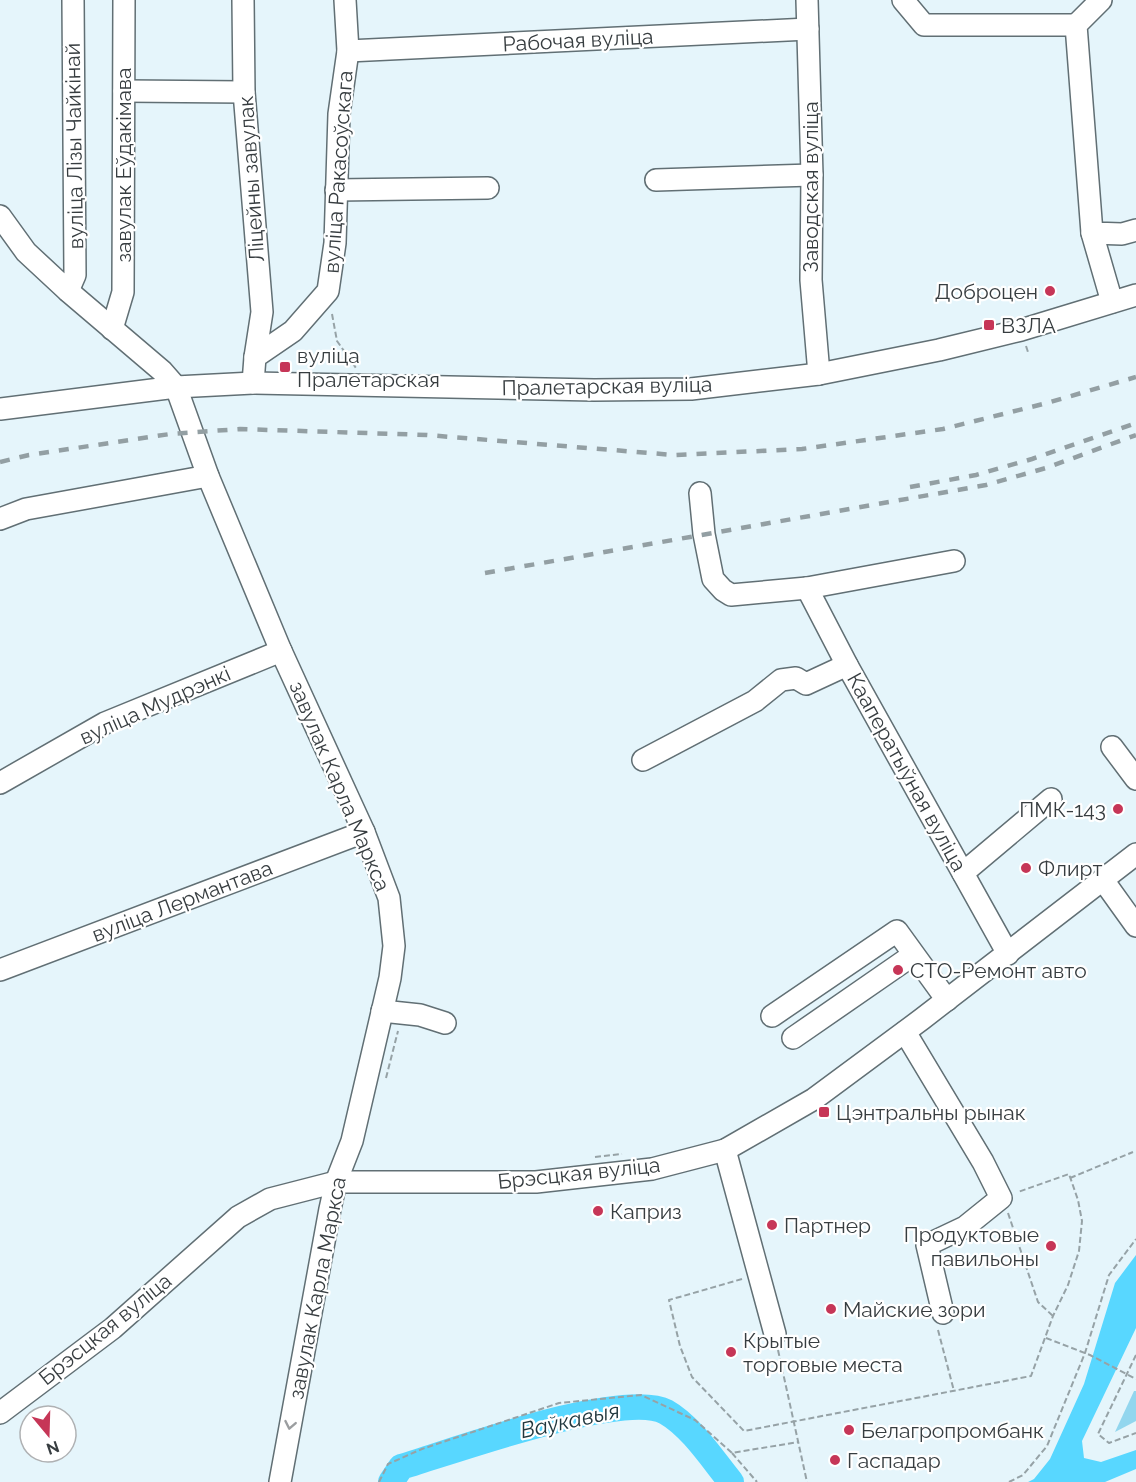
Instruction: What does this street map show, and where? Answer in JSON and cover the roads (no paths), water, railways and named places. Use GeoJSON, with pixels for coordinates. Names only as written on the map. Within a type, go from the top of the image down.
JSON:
{"type":"FeatureCollection","features":[{"type":"Feature","properties":{"kind":"street","name":"вуліца Лізы Чайкінай"},"geometry":{"type":"LineString","coordinates":[[68,291],[75,275],[73,0]]}},
{"type":"Feature","properties":{"kind":"street","name":"завулак Еўдакімава"},"geometry":{"type":"LineString","coordinates":[[112,329],[123,292],[124,0]]}},
{"type":"Feature","properties":{"kind":"street","name":"Ліцейны завулак"},"geometry":{"type":"LineString","coordinates":[[243,0],[244,92],[262,312],[255,357]]}},
{"type":"Feature","properties":{"kind":"street","name":"вуліца Ракасоўскага"},"geometry":{"type":"LineString","coordinates":[[255,357],[293,331],[328,291],[335,243],[339,114],[348,51],[345,0]]}},
{"type":"Feature","properties":{"kind":"street","name":"Заводская вуліца"},"geometry":{"type":"LineString","coordinates":[[807,0],[812,175],[811,280],[819,374]]}},
{"type":"Feature","properties":{"kind":"street"},"geometry":{"type":"LineString","coordinates":[[903,0],[924,25],[1076,26],[1101,0]]}},
{"type":"Feature","properties":{"kind":"street"},"geometry":{"type":"LineString","coordinates":[[1076,26],[1092,232],[1112,302]]}},
{"type":"Feature","properties":{"kind":"street","name":"Рабочая вуліца"},"geometry":{"type":"LineString","coordinates":[[348,51],[808,29]]}},
{"type":"Feature","properties":{"kind":"street"},"geometry":{"type":"LineString","coordinates":[[124,91],[244,92]]}},
{"type":"Feature","properties":{"kind":"street"},"geometry":{"type":"LineString","coordinates":[[656,180],[812,175]]}},
{"type":"Feature","properties":{"kind":"street"},"geometry":{"type":"LineString","coordinates":[[336,190],[488,188]]}},
{"type":"Feature","properties":{"kind":"street"},"geometry":{"type":"LineString","coordinates":[[0,216],[26,252],[162,371],[176,387]]}},
{"type":"Feature","properties":{"kind":"street"},"geometry":{"type":"LineString","coordinates":[[1092,232],[1122,234],[1136,230]]}},
{"type":"Feature","properties":{"kind":"street","name":"Пралетарская вуліца"},"geometry":{"type":"LineString","coordinates":[[0,409],[176,387],[253,383],[594,390],[680,389],[819,374],[939,350],[1021,330],[1136,295]]}},
{"type":"Feature","properties":{"kind":"street"},"geometry":{"type":"LineString","coordinates":[[253,383],[255,357]]}},
{"type":"Feature","properties":{"kind":"street","name":"завулак Карла Маркса"},"geometry":{"type":"LineString","coordinates":[[176,387],[208,476],[281,651],[364,832],[389,898],[394,946],[390,978],[352,1141],[336,1182],[280,1482]]}},
{"type":"Feature","properties":{"kind":"street"},"geometry":{"type":"LineString","coordinates":[[0,519],[26,509],[208,476]]}},
{"type":"Feature","properties":{"kind":"street"},"geometry":{"type":"LineString","coordinates":[[700,493],[713,579],[731,595],[807,588],[954,561]]}},
{"type":"Feature","properties":{"kind":"street","name":"Кааператыўная вуліца"},"geometry":{"type":"LineString","coordinates":[[807,588],[847,665],[1008,954]]}},
{"type":"Feature","properties":{"kind":"street","name":"вуліца Мудрэнкі"},"geometry":{"type":"LineString","coordinates":[[0,783],[105,723],[281,651]]}},
{"type":"Feature","properties":{"kind":"street"},"geometry":{"type":"LineString","coordinates":[[643,760],[755,701],[781,680],[796,678],[806,684],[847,665]]}},
{"type":"Feature","properties":{"kind":"street"},"geometry":{"type":"LineString","coordinates":[[1112,747],[1136,779]]}},
{"type":"Feature","properties":{"kind":"street"},"geometry":{"type":"LineString","coordinates":[[963,873],[1051,799]]}},
{"type":"Feature","properties":{"kind":"street","name":"вуліца Лермантава"},"geometry":{"type":"LineString","coordinates":[[0,970],[364,832]]}},
{"type":"Feature","properties":{"kind":"street","name":"Брэсцкая вуліца"},"geometry":{"type":"LineString","coordinates":[[0,1413],[113,1328],[238,1217],[270,1199],[336,1182],[536,1182],[652,1169],[725,1150],[814,1099],[1008,954],[1136,854]]}},
{"type":"Feature","properties":{"kind":"street"},"geometry":{"type":"LineString","coordinates":[[1103,880],[1136,926]]}},
{"type":"Feature","properties":{"kind":"street"},"geometry":{"type":"LineString","coordinates":[[772,1016],[897,931],[947,1000]]}},
{"type":"Feature","properties":{"kind":"street"},"geometry":{"type":"LineString","coordinates":[[793,1038],[913,955]]}},
{"type":"Feature","properties":{"kind":"street"},"geometry":{"type":"LineString","coordinates":[[382,1011],[420,1015],[445,1023]]}},
{"type":"Feature","properties":{"kind":"street"},"geometry":{"type":"LineString","coordinates":[[905,1032],[984,1162],[1000,1198],[965,1227],[927,1245],[943,1313]]}},
{"type":"Feature","properties":{"kind":"street"},"geometry":{"type":"LineString","coordinates":[[725,1150],[775,1335]]}},
{"type":"Feature","properties":{"kind":"waterway","name":"Ваўкавыя"},"geometry":{"type":"LineString","coordinates":[[391,1482],[401,1467],[536,1425],[577,1415],[645,1407],[666,1412],[675,1418],[701,1444],[731,1482]]}},
{"type":"Feature","properties":{"kind":"railway"},"geometry":{"type":"LineString","coordinates":[[0,462],[29,455],[170,434],[240,429],[427,435],[674,455],[802,449],[943,429],[1047,403],[1136,377]]}},
{"type":"Feature","properties":{"kind":"railway"},"geometry":{"type":"LineString","coordinates":[[910,487],[976,475],[1032,459],[1136,423]]}},
{"type":"Feature","properties":{"kind":"railway"},"geometry":{"type":"LineString","coordinates":[[485,573],[986,485],[1046,468],[1136,435]]}},
{"type":"Feature","properties":{"kind":"place","name":"Доброцен"},"geometry":{"type":"Point","coordinates":[1050,291]}},
{"type":"Feature","properties":{"kind":"place","name":"ВЗЛА"},"geometry":{"type":"Point","coordinates":[989,325]}},
{"type":"Feature","properties":{"kind":"place","name":"вуліца Пралетарская"},"geometry":{"type":"Point","coordinates":[285,367]}},
{"type":"Feature","properties":{"kind":"place","name":"ПМК-143"},"geometry":{"type":"Point","coordinates":[1118,809]}},
{"type":"Feature","properties":{"kind":"place","name":"Флирт"},"geometry":{"type":"Point","coordinates":[1026,868]}},
{"type":"Feature","properties":{"kind":"place","name":"СТО-Ремонт авто"},"geometry":{"type":"Point","coordinates":[898,970]}},
{"type":"Feature","properties":{"kind":"place","name":"Цэнтральны рынак"},"geometry":{"type":"Point","coordinates":[824,1112]}},
{"type":"Feature","properties":{"kind":"place","name":"Каприз"},"geometry":{"type":"Point","coordinates":[598,1211]}},
{"type":"Feature","properties":{"kind":"place","name":"Партнер"},"geometry":{"type":"Point","coordinates":[772,1225]}},
{"type":"Feature","properties":{"kind":"place","name":"Продуктовые павильоны"},"geometry":{"type":"Point","coordinates":[1051,1246]}},
{"type":"Feature","properties":{"kind":"place","name":"Майские зори"},"geometry":{"type":"Point","coordinates":[831,1309]}},
{"type":"Feature","properties":{"kind":"place","name":"Крытые торговые места"},"geometry":{"type":"Point","coordinates":[731,1352]}},
{"type":"Feature","properties":{"kind":"place","name":"Белагропромбанк"},"geometry":{"type":"Point","coordinates":[849,1430]}},
{"type":"Feature","properties":{"kind":"place","name":"Гаспадар"},"geometry":{"type":"Point","coordinates":[835,1460]}}]}
